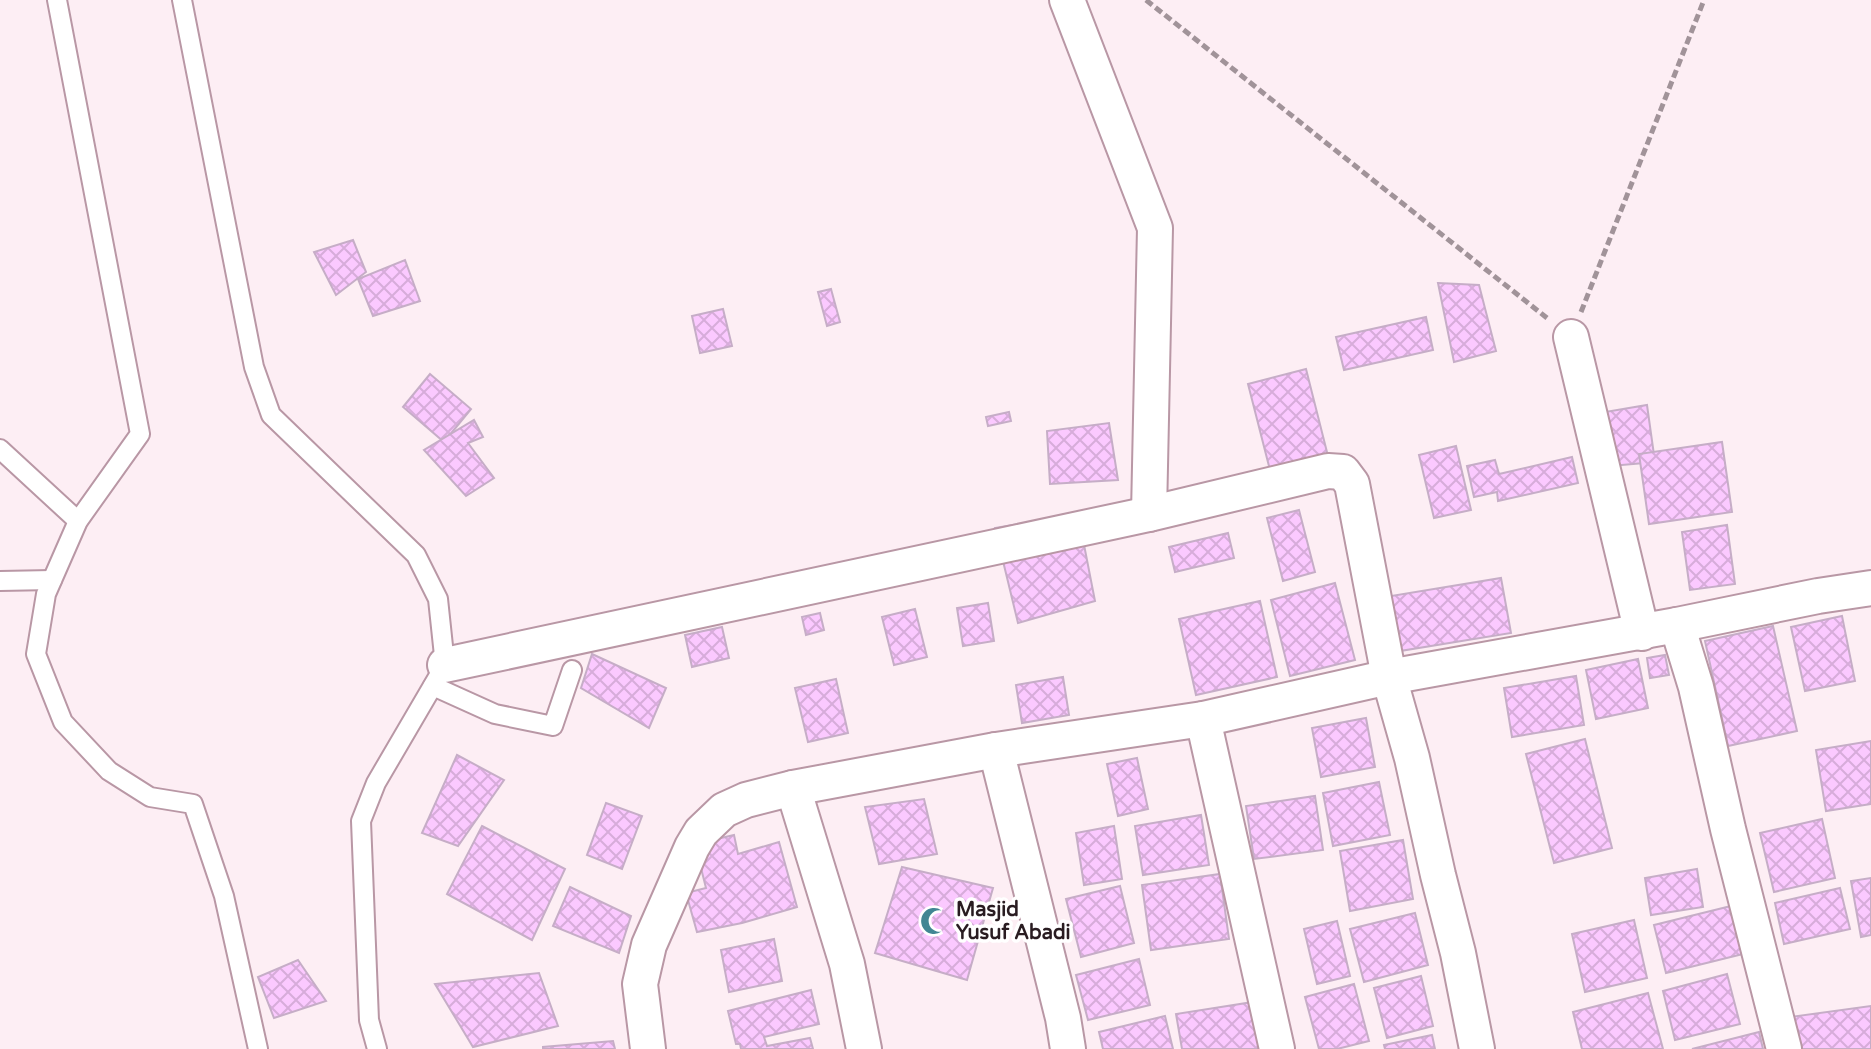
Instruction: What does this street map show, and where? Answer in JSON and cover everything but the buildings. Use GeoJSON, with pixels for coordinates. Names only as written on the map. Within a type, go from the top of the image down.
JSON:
{"type":"FeatureCollection","features":[{"type":"Feature","properties":{"kind":"street"},"geometry":{"type":"LineString","coordinates":[[1067,0],[1155,228],[1149,514]]}},
{"type":"Feature","properties":{"kind":"street"},"geometry":{"type":"LineString","coordinates":[[1571,337],[1642,633]]}},
{"type":"Feature","properties":{"kind":"street"},"geometry":{"type":"LineString","coordinates":[[439,676],[1328,471],[1343,472],[1352,484],[1389,677],[1412,758],[1477,1049]]}},
{"type":"Feature","properties":{"kind":"street"},"geometry":{"type":"LineString","coordinates":[[648,1049],[640,984],[649,945],[701,832],[724,810],[746,800],[793,788],[996,750],[1203,719],[1389,677],[1642,633],[1871,588]]}},
{"type":"Feature","properties":{"kind":"street"},"geometry":{"type":"LineString","coordinates":[[1677,625],[1696,687],[1728,829],[1784,1049]]}},
{"type":"Feature","properties":{"kind":"street"},"geometry":{"type":"LineString","coordinates":[[1203,719],[1277,1049]]}},
{"type":"Feature","properties":{"kind":"street"},"geometry":{"type":"LineString","coordinates":[[996,750],[1068,1049]]}},
{"type":"Feature","properties":{"kind":"street"},"geometry":{"type":"LineString","coordinates":[[793,788],[847,964],[864,1049]]}},
{"type":"Feature","properties":{"kind":"lane"},"geometry":{"type":"LineString","coordinates":[[57,0],[140,434],[78,521],[46,594],[36,654],[63,722],[109,771],[150,797],[193,804],[224,896],[258,1049]]}},
{"type":"Feature","properties":{"kind":"lane"},"geometry":{"type":"LineString","coordinates":[[182,0],[254,367],[271,415],[416,555],[438,599],[439,676],[376,783],[361,821],[369,1020],[377,1049]]}},
{"type":"Feature","properties":{"kind":"lane"},"geometry":{"type":"LineString","coordinates":[[0,449],[78,521]]}},
{"type":"Feature","properties":{"kind":"lane"},"geometry":{"type":"LineString","coordinates":[[0,581],[52,580]]}},
{"type":"Feature","properties":{"kind":"lane"},"geometry":{"type":"LineString","coordinates":[[439,676],[495,714],[553,726],[572,670]]}},
{"type":"Feature","properties":{"kind":"path"},"geometry":{"type":"LineString","coordinates":[[1146,0],[1571,337],[1704,0]]}},
{"type":"Feature","properties":{"kind":"place","name":"Masjid Yusuf Abadi"},"geometry":{"type":"Point","coordinates":[934,921]}}]}
